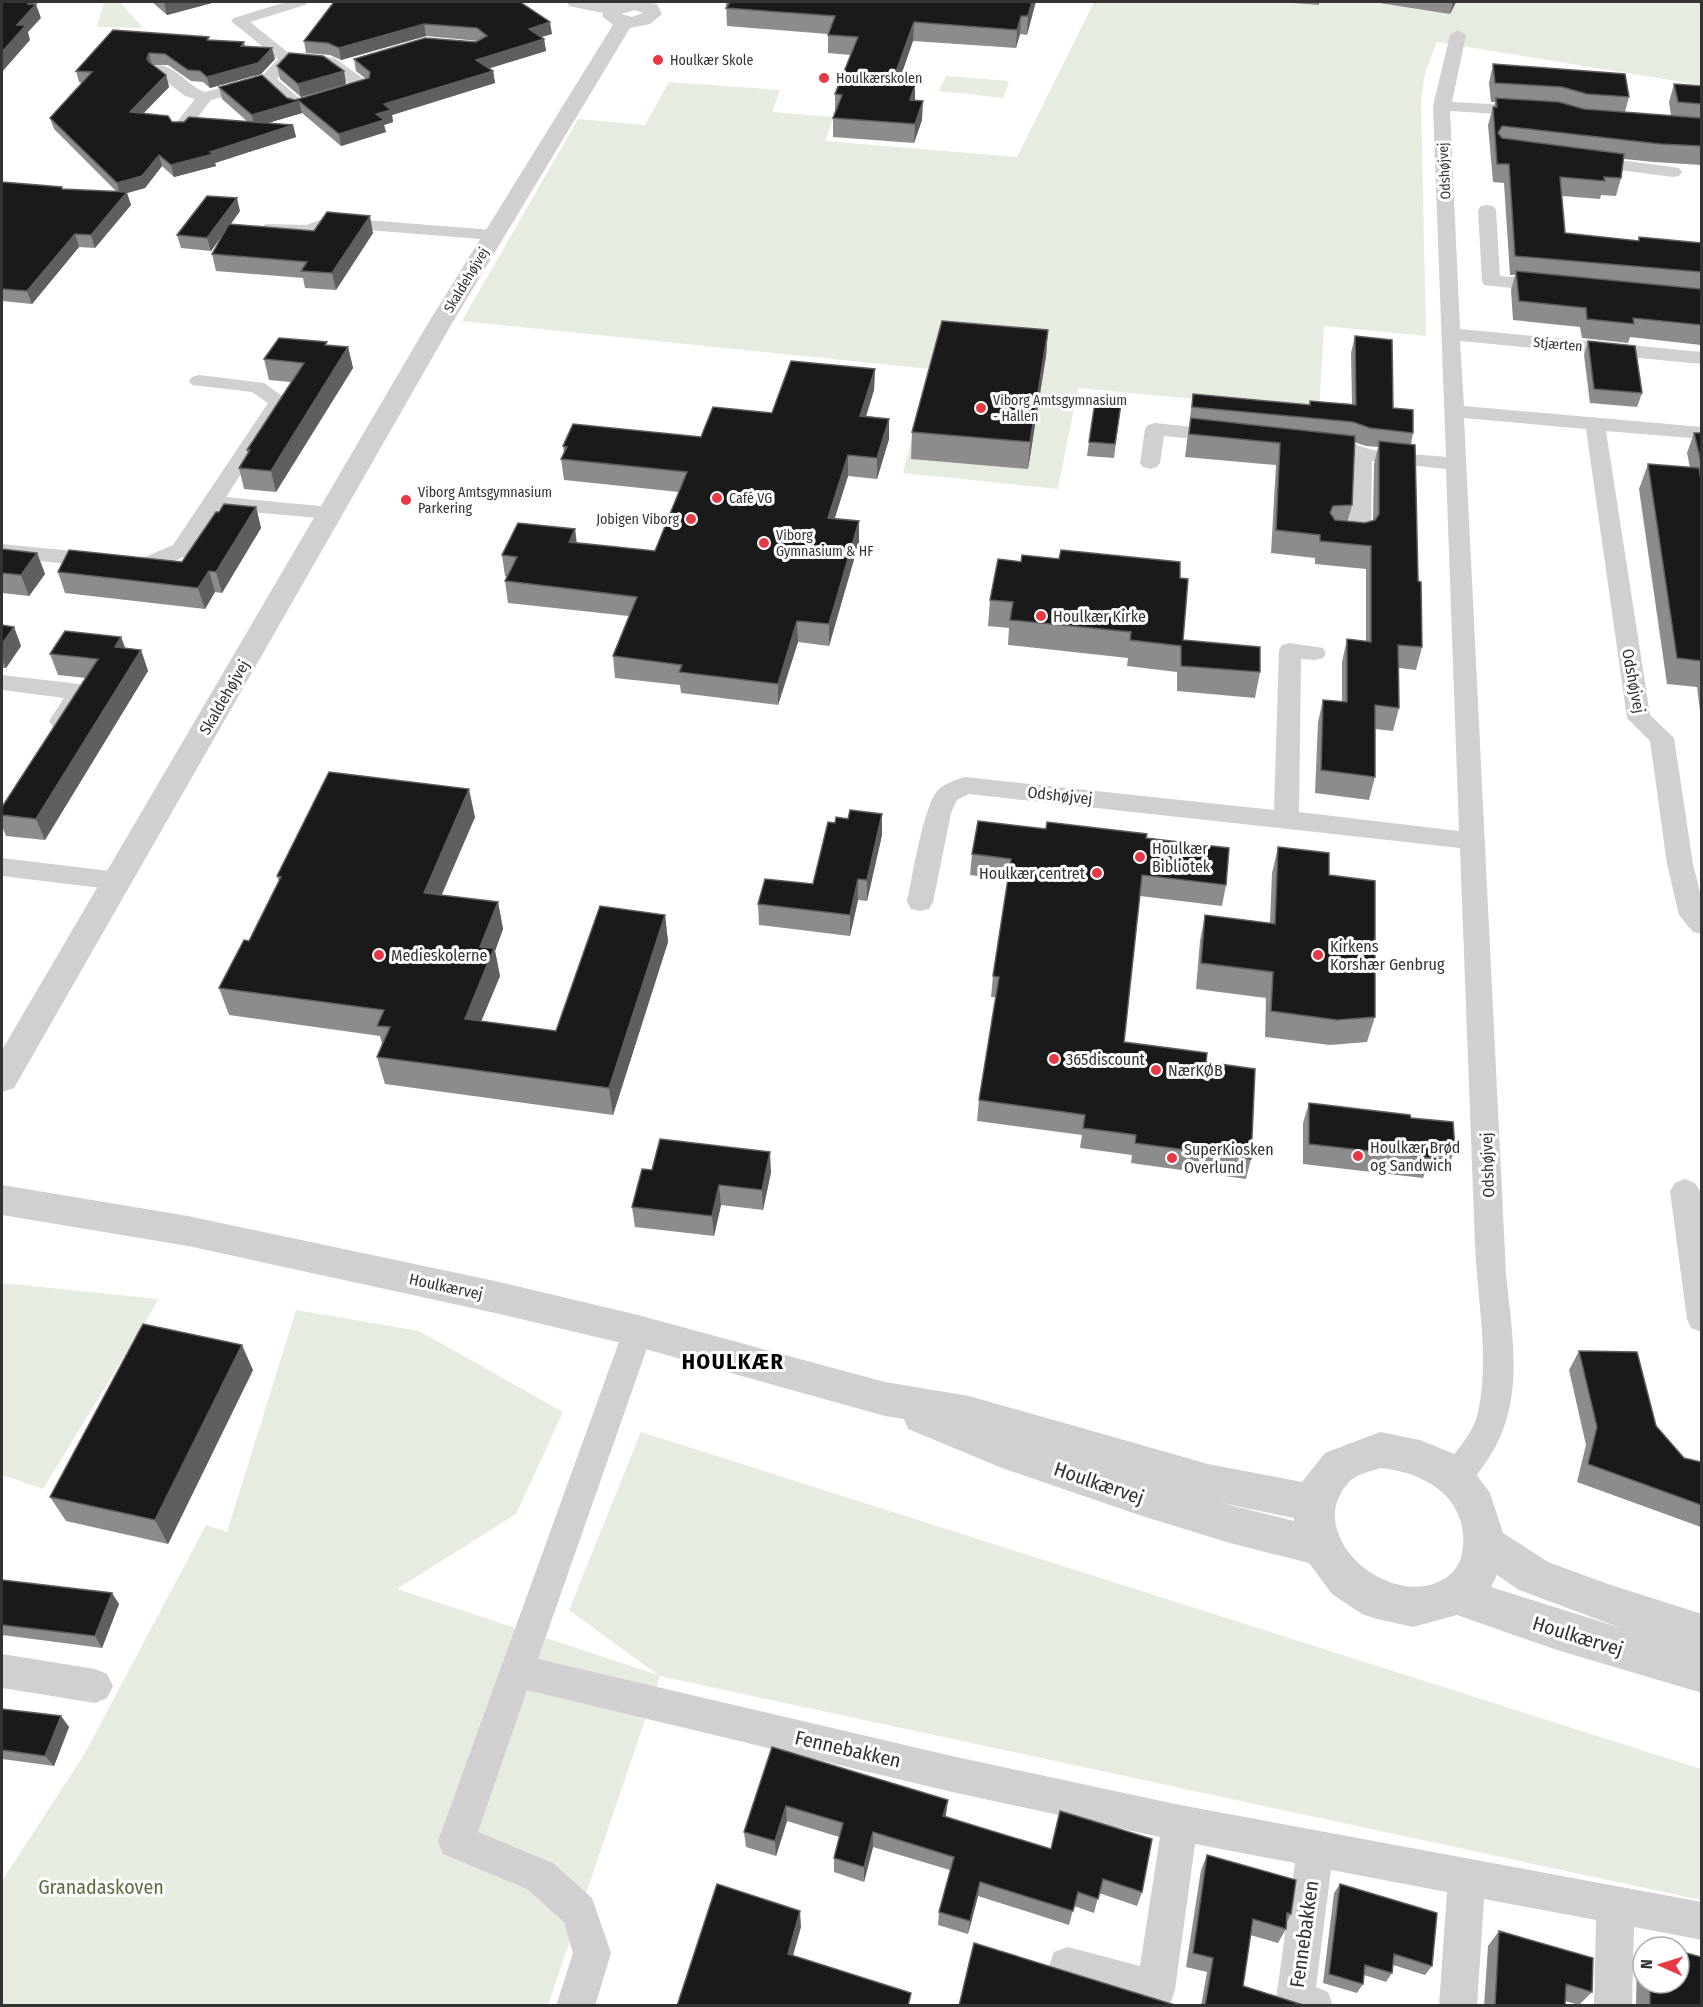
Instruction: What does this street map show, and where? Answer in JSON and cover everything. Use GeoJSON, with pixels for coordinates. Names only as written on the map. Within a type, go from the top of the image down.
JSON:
{"type":"FeatureCollection","features":[{"type":"Feature","properties":{"kind":"street"},"geometry":{"type":"LineString","coordinates":[[268,79],[297,105],[363,86],[330,62],[287,58],[238,21],[300,2]]}},
{"type":"Feature","properties":{"kind":"street"},"geometry":{"type":"LineString","coordinates":[[576,2],[639,22],[650,18],[653,10],[648,4]]}},
{"type":"Feature","properties":{"kind":"street","name":"Skaldehøjvej"},"geometry":{"type":"LineString","coordinates":[[2,1079],[619,15]]}},
{"type":"Feature","properties":{"kind":"street","name":"Odshøjvej"},"geometry":{"type":"LineString","coordinates":[[1455,1478],[1479,1447],[1494,1414],[1498,1365],[1493,1308],[1441,106],[1458,35]]}},
{"type":"Feature","properties":{"kind":"street"},"geometry":{"type":"LineString","coordinates":[[160,69],[191,93],[205,97],[268,79],[287,58]]}},
{"type":"Feature","properties":{"kind":"street"},"geometry":{"type":"LineString","coordinates":[[339,68],[360,62]]}},
{"type":"Feature","properties":{"kind":"street"},"geometry":{"type":"LineString","coordinates":[[182,127],[205,97]]}},
{"type":"Feature","properties":{"kind":"street"},"geometry":{"type":"LineString","coordinates":[[1441,106],[1545,112]]}},
{"type":"Feature","properties":{"kind":"street"},"geometry":{"type":"LineString","coordinates":[[1579,156],[1673,172]]}},
{"type":"Feature","properties":{"kind":"street"},"geometry":{"type":"LineString","coordinates":[[1487,210],[1491,280],[1573,288]]}},
{"type":"Feature","properties":{"kind":"street","name":"Skaldehøjvej"},"geometry":{"type":"LineString","coordinates":[[254,226],[308,230],[328,222],[493,235]]}},
{"type":"Feature","properties":{"kind":"street"},"geometry":{"type":"LineString","coordinates":[[1448,236],[1489,239]]}},
{"type":"Feature","properties":{"kind":"street","name":"Stjærten"},"geometry":{"type":"LineString","coordinates":[[1450,334],[1701,358]]}},
{"type":"Feature","properties":{"kind":"street"},"geometry":{"type":"LineString","coordinates":[[2,551],[146,565],[181,550],[279,401],[257,387],[199,381]]}},
{"type":"Feature","properties":{"kind":"street"},"geometry":{"type":"LineString","coordinates":[[1454,411],[1701,433]]}},
{"type":"Feature","properties":{"kind":"street","name":"Odshøjvej"},"geometry":{"type":"LineString","coordinates":[[1595,423],[1639,718],[1662,738],[1680,864],[1692,915],[1701,926]]}},
{"type":"Feature","properties":{"kind":"street"},"geometry":{"type":"LineString","coordinates":[[1150,463],[1155,429],[1246,438]]}},
{"type":"Feature","properties":{"kind":"street"},"geometry":{"type":"LineString","coordinates":[[1303,444],[1349,448],[1362,454],[1455,464]]}},
{"type":"Feature","properties":{"kind":"street"},"geometry":{"type":"LineString","coordinates":[[1338,535],[1360,537],[1362,454]]}},
{"type":"Feature","properties":{"kind":"street"},"geometry":{"type":"LineString","coordinates":[[212,502],[330,513]]}},
{"type":"Feature","properties":{"kind":"street"},"geometry":{"type":"LineString","coordinates":[[1286,818],[1290,650],[1316,653]]}},
{"type":"Feature","properties":{"kind":"street"},"geometry":{"type":"LineString","coordinates":[[2,683],[79,692],[48,741]]}},
{"type":"Feature","properties":{"kind":"street","name":"Odshøjvej"},"geometry":{"type":"LineString","coordinates":[[920,902],[939,813],[947,795],[964,785],[1206,813],[1286,818],[1473,841]]}},
{"type":"Feature","properties":{"kind":"street"},"geometry":{"type":"LineString","coordinates":[[2,867],[118,881]]}},
{"type":"Feature","properties":{"kind":"street"},"geometry":{"type":"LineString","coordinates":[[1685,1191],[1701,1319]]}},
{"type":"Feature","properties":{"kind":"street","name":"Houlkærvej"},"geometry":{"type":"LineString","coordinates":[[2,1200],[188,1231],[484,1294],[638,1331],[885,1399],[969,1413],[1208,1482],[1314,1503]]}},
{"type":"Feature","properties":{"kind":"street"},"geometry":{"type":"LineString","coordinates":[[575,2006],[592,1953],[579,1911],[540,1876],[456,1841],[638,1331]]}},
{"type":"Feature","properties":{"kind":"street","name":"Houlkærvej"},"geometry":{"type":"LineString","coordinates":[[885,1399],[964,1437],[1196,1516],[1320,1546]]}},
{"type":"Feature","properties":{"kind":"street"},"geometry":{"type":"LineString","coordinates":[[1380,1450],[1402,1452],[1430,1461],[1455,1478],[1471,1498],[1482,1521],[1485,1544],[1481,1564],[1472,1582],[1456,1595],[1441,1603],[1422,1606],[1402,1606],[1380,1601],[1360,1591],[1330,1563],[1320,1546],[1314,1524],[1314,1503],[1327,1475],[1341,1462],[1359,1454],[1380,1450]]}},
{"type":"Feature","properties":{"kind":"street"},"geometry":{"type":"LineString","coordinates":[[1485,1544],[1534,1576],[1608,1604],[1701,1634]]}},
{"type":"Feature","properties":{"kind":"street","name":"Houlkærvej"},"geometry":{"type":"LineString","coordinates":[[1456,1595],[1557,1630],[1701,1671]]}},
{"type":"Feature","properties":{"kind":"street"},"geometry":{"type":"LineString","coordinates":[[2,1671],[95,1686]]}},
{"type":"Feature","properties":{"kind":"street","name":"Fennebakken"},"geometry":{"type":"LineString","coordinates":[[517,1671],[952,1774],[1180,1823],[1701,1921]]}},
{"type":"Feature","properties":{"kind":"street"},"geometry":{"type":"LineString","coordinates":[[1068,1966],[1156,1990],[1180,1823]]}},
{"type":"Feature","properties":{"kind":"street","name":"Fennebakken"},"geometry":{"type":"LineString","coordinates":[[1314,2006],[1295,1999],[1315,1849]]}},
{"type":"Feature","properties":{"kind":"street"},"geometry":{"type":"LineString","coordinates":[[1458,2006],[1467,1877]]}},
{"type":"Feature","properties":{"kind":"street"},"geometry":{"type":"LineString","coordinates":[[1613,2006],[1615,1905]]}},
{"type":"Feature","properties":{"kind":"green space"},"geometry":{"type":"Polygon","coordinates":[[[104,2],[120,2],[143,28],[97,27],[104,2]]]}},
{"type":"Feature","properties":{"kind":"green space"},"geometry":{"type":"Polygon","coordinates":[[[1094,2],[1701,2],[1701,85],[1437,42],[1425,73],[1421,99],[1426,336],[1324,326],[1319,411],[1078,388],[1058,489],[903,473],[929,369],[462,321],[578,119],[645,125],[669,82],[780,90],[772,112],[834,117],[825,141],[1017,157],[1094,2]]]}},
{"type":"Feature","properties":{"kind":"green space"},"geometry":{"type":"Polygon","coordinates":[[[946,76],[1009,81],[1003,98],[939,91],[946,76]]]}},
{"type":"Feature","properties":{"kind":"green space"},"geometry":{"type":"Polygon","coordinates":[[[2,1283],[159,1299],[43,1489],[2,1475],[2,1283]]]}},
{"type":"Feature","properties":{"kind":"green space","name":"Granadaskoven"},"geometry":{"type":"Polygon","coordinates":[[[296,1310],[419,1331],[563,1412],[516,1514],[397,1589],[658,1675],[569,1610],[641,1432],[1701,1769],[1701,1900],[660,1676],[548,2005],[2,2006],[2,1881],[85,1753],[206,1525],[227,1532],[296,1310]]]}},
{"type":"Feature","properties":{"kind":"building"},"geometry":{"type":"Polygon","coordinates":[[[2,2],[36,4],[17,25],[26,25],[2,52],[2,2]]]}},
{"type":"Feature","properties":{"kind":"building"},"geometry":{"type":"Polygon","coordinates":[[[334,2],[520,2],[550,22],[529,29],[544,39],[476,60],[493,71],[384,104],[391,110],[376,114],[384,120],[339,134],[299,101],[252,115],[219,87],[262,75],[287,98],[295,100],[369,78],[370,72],[354,59],[425,38],[476,42],[487,36],[477,28],[424,24],[339,48],[328,43],[304,41],[334,2]]]}},
{"type":"Feature","properties":{"kind":"building"},"geometry":{"type":"Polygon","coordinates":[[[730,2],[1032,2],[1028,16],[1021,16],[1017,30],[914,22],[892,83],[915,85],[910,100],[923,101],[915,124],[833,118],[842,95],[835,94],[858,37],[828,35],[835,16],[726,8],[730,2]]]}},
{"type":"Feature","properties":{"kind":"building"},"geometry":{"type":"Polygon","coordinates":[[[113,30],[209,37],[207,40],[244,42],[241,46],[272,48],[258,63],[207,77],[200,71],[188,70],[165,54],[149,53],[147,59],[149,62],[166,75],[130,112],[168,116],[172,122],[184,122],[189,117],[293,125],[210,152],[213,154],[171,165],[159,155],[142,176],[117,183],[50,118],[92,72],[76,71],[113,30]]]}},
{"type":"Feature","properties":{"kind":"building"},"geometry":{"type":"Polygon","coordinates":[[[289,53],[323,56],[344,71],[298,84],[277,66],[289,53]]]}},
{"type":"Feature","properties":{"kind":"building"},"geometry":{"type":"Polygon","coordinates":[[[1493,64],[1625,74],[1629,97],[1587,94],[1562,87],[1495,83],[1493,64]]]}},
{"type":"Feature","properties":{"kind":"building"},"geometry":{"type":"Polygon","coordinates":[[[1674,84],[1701,86],[1701,104],[1678,102],[1674,84]]]}},
{"type":"Feature","properties":{"kind":"building"},"geometry":{"type":"Polygon","coordinates":[[[1496,98],[1559,102],[1584,109],[1701,118],[1701,146],[1660,144],[1502,126],[1498,133],[1502,138],[1624,154],[1621,178],[1604,177],[1605,181],[1560,177],[1565,233],[1639,241],[1639,237],[1701,243],[1701,272],[1515,256],[1509,164],[1497,164],[1493,107],[1497,107],[1496,98]]]}},
{"type":"Feature","properties":{"kind":"building"},"geometry":{"type":"Polygon","coordinates":[[[2,182],[62,187],[62,189],[127,192],[91,235],[75,234],[27,291],[2,289],[2,182]]]}},
{"type":"Feature","properties":{"kind":"building"},"geometry":{"type":"Polygon","coordinates":[[[207,196],[237,198],[207,238],[177,235],[207,196]]]}},
{"type":"Feature","properties":{"kind":"building"},"geometry":{"type":"Polygon","coordinates":[[[327,212],[370,216],[332,273],[301,271],[307,262],[212,254],[229,224],[314,231],[327,212]]]}},
{"type":"Feature","properties":{"kind":"building"},"geometry":{"type":"Polygon","coordinates":[[[1516,271],[1701,289],[1701,325],[1633,318],[1634,324],[1587,319],[1586,308],[1519,301],[1516,271]]]}},
{"type":"Feature","properties":{"kind":"building","name":"Viborg Amtsgymnasium - Hallen"},"geometry":{"type":"Polygon","coordinates":[[[942,321],[1048,330],[1030,442],[912,432],[942,321]]]}},
{"type":"Feature","properties":{"kind":"building"},"geometry":{"type":"Polygon","coordinates":[[[1355,336],[1392,340],[1393,408],[1413,410],[1413,433],[1370,428],[1353,422],[1192,407],[1193,394],[1310,405],[1310,401],[1356,405],[1355,336]]]}},
{"type":"Feature","properties":{"kind":"building"},"geometry":{"type":"Polygon","coordinates":[[[279,338],[327,342],[325,345],[348,347],[271,471],[239,468],[250,450],[247,450],[304,363],[264,359],[279,338]]]}},
{"type":"Feature","properties":{"kind":"building"},"geometry":{"type":"Polygon","coordinates":[[[1588,341],[1635,346],[1642,393],[1594,389],[1588,341]]]}},
{"type":"Feature","properties":{"kind":"building","name":"Viborg Gymnasium & HF"},"geometry":{"type":"Polygon","coordinates":[[[791,361],[875,369],[860,416],[889,419],[877,458],[848,455],[828,518],[859,521],[829,624],[797,621],[778,684],[679,672],[682,665],[613,656],[637,597],[505,581],[517,557],[502,555],[518,523],[575,529],[569,542],[655,551],[687,472],[561,459],[567,447],[563,446],[573,424],[701,437],[713,407],[772,413],[791,361]]]}},
{"type":"Feature","properties":{"kind":"building"},"geometry":{"type":"Polygon","coordinates":[[[1095,402],[1121,404],[1115,444],[1089,442],[1095,402]]]}},
{"type":"Feature","properties":{"kind":"building"},"geometry":{"type":"Polygon","coordinates":[[[1191,418],[1355,436],[1352,505],[1333,506],[1330,513],[1335,520],[1365,523],[1375,520],[1379,514],[1379,441],[1415,445],[1422,647],[1398,645],[1399,708],[1375,705],[1375,777],[1321,770],[1323,700],[1347,702],[1347,639],[1371,642],[1371,546],[1320,541],[1320,535],[1276,530],[1280,443],[1189,434],[1191,418]]]}},
{"type":"Feature","properties":{"kind":"building"},"geometry":{"type":"Polygon","coordinates":[[[1694,433],[1701,433],[1701,462],[1694,433]]]}},
{"type":"Feature","properties":{"kind":"building"},"geometry":{"type":"Polygon","coordinates":[[[1648,464],[1699,468],[1701,480],[1701,661],[1677,658],[1648,464]]]}},
{"type":"Feature","properties":{"kind":"building"},"geometry":{"type":"Polygon","coordinates":[[[224,504],[256,507],[216,572],[209,571],[198,588],[58,572],[69,550],[182,562],[224,504]]]}},
{"type":"Feature","properties":{"kind":"building"},"geometry":{"type":"Polygon","coordinates":[[[2,549],[37,553],[21,575],[2,573],[2,549]]]}},
{"type":"Feature","properties":{"kind":"building"},"geometry":{"type":"Polygon","coordinates":[[[1061,550],[1180,562],[1180,578],[1188,579],[1183,640],[1260,647],[1260,672],[1181,666],[1181,646],[1130,640],[1131,632],[1010,620],[1013,602],[990,600],[998,559],[1021,562],[1022,555],[1059,559],[1061,550]]]}},
{"type":"Feature","properties":{"kind":"building"},"geometry":{"type":"Polygon","coordinates":[[[2,625],[14,627],[2,644],[2,625]]]}},
{"type":"Feature","properties":{"kind":"building"},"geometry":{"type":"Polygon","coordinates":[[[65,631],[121,637],[115,647],[141,650],[36,819],[2,815],[2,807],[98,659],[50,654],[65,631]]]}},
{"type":"Feature","properties":{"kind":"building","name":"Medieskolerne"},"geometry":{"type":"Polygon","coordinates":[[[329,772],[469,789],[424,893],[498,902],[480,947],[494,948],[465,1019],[556,1031],[600,906],[665,915],[609,1088],[377,1057],[390,1027],[377,1026],[384,1010],[219,988],[244,940],[249,941],[281,877],[277,876],[329,772]]]}},
{"type":"Feature","properties":{"kind":"building"},"geometry":{"type":"Polygon","coordinates":[[[850,810],[882,814],[867,880],[858,879],[850,915],[758,904],[765,879],[813,884],[828,822],[835,823],[836,817],[848,819],[850,810]]]}},
{"type":"Feature","properties":{"kind":"building"},"geometry":{"type":"Polygon","coordinates":[[[978,821],[1046,829],[1047,822],[1147,834],[1146,838],[1229,848],[1226,885],[1142,875],[1124,1042],[1207,1053],[1206,1062],[1255,1069],[1251,1159],[1135,1143],[1136,1135],[1083,1128],[1085,1115],[979,1100],[999,977],[993,976],[1011,859],[972,854],[978,821]]]}},
{"type":"Feature","properties":{"kind":"building","name":"Kirkens Korshær Genbrug"},"geometry":{"type":"Polygon","coordinates":[[[1278,847],[1329,853],[1329,875],[1375,881],[1375,1017],[1337,1020],[1271,1011],[1273,972],[1201,963],[1205,915],[1275,924],[1278,847]]]}},
{"type":"Feature","properties":{"kind":"building"},"geometry":{"type":"Polygon","coordinates":[[[1309,1103],[1453,1122],[1455,1149],[1430,1146],[1430,1158],[1309,1144],[1309,1103]]]}},
{"type":"Feature","properties":{"kind":"building"},"geometry":{"type":"Polygon","coordinates":[[[660,1139],[770,1152],[762,1190],[719,1185],[712,1216],[632,1207],[642,1169],[652,1170],[660,1139]]]}},
{"type":"Feature","properties":{"kind":"building"},"geometry":{"type":"Polygon","coordinates":[[[143,1324],[242,1345],[155,1520],[50,1497],[143,1324]]]}},
{"type":"Feature","properties":{"kind":"building"},"geometry":{"type":"Polygon","coordinates":[[[1579,1351],[1637,1352],[1656,1426],[1684,1458],[1701,1462],[1701,1505],[1588,1464],[1597,1427],[1579,1351]]]}},
{"type":"Feature","properties":{"kind":"building"},"geometry":{"type":"Polygon","coordinates":[[[2,1580],[112,1593],[95,1636],[2,1625],[2,1580]]]}},
{"type":"Feature","properties":{"kind":"building"},"geometry":{"type":"Polygon","coordinates":[[[2,1709],[61,1716],[45,1756],[2,1750],[2,1709]]]}},
{"type":"Feature","properties":{"kind":"building"},"geometry":{"type":"Polygon","coordinates":[[[772,1747],[948,1800],[943,1816],[1051,1849],[1060,1811],[1152,1839],[1142,1892],[1103,1879],[1098,1899],[1078,1892],[1073,1911],[980,1882],[970,1921],[939,1912],[954,1857],[873,1832],[864,1867],[834,1858],[843,1823],[786,1806],[775,1841],[744,1832],[772,1747]]]}},
{"type":"Feature","properties":{"kind":"building"},"geometry":{"type":"Polygon","coordinates":[[[1207,1855],[1296,1880],[1291,1914],[1287,1913],[1286,1929],[1253,1919],[1243,1986],[1306,2006],[1205,2006],[1213,1958],[1193,1953],[1207,1855]]]}},
{"type":"Feature","properties":{"kind":"building"},"geometry":{"type":"Polygon","coordinates":[[[717,1884],[800,1911],[788,1954],[911,1993],[908,2006],[677,2006],[717,1884]]]}},
{"type":"Feature","properties":{"kind":"building"},"geometry":{"type":"Polygon","coordinates":[[[1340,1884],[1437,1913],[1432,1966],[1394,1954],[1392,1973],[1365,1965],[1363,1984],[1329,1974],[1340,1884]]]}},
{"type":"Feature","properties":{"kind":"building"},"geometry":{"type":"Polygon","coordinates":[[[1499,1931],[1593,1958],[1592,1992],[1566,1984],[1565,2006],[1495,2006],[1499,1931]]]}},
{"type":"Feature","properties":{"kind":"building"},"geometry":{"type":"Polygon","coordinates":[[[974,1943],[1178,2006],[959,2006],[974,1943]]]}},
{"type":"Feature","properties":{"kind":"building"},"geometry":{"type":"Polygon","coordinates":[[[1691,1954],[1701,1957],[1701,2006],[1650,2006],[1650,1995],[1691,1995],[1691,1954]]]}},
{"type":"Feature","properties":{"kind":"place","name":"Houlkær Skole"},"geometry":{"type":"Point","coordinates":[658,60]}},
{"type":"Feature","properties":{"kind":"place","name":"Houlkærskolen"},"geometry":{"type":"Point","coordinates":[824,78]}},
{"type":"Feature","properties":{"kind":"place","name":"Viborg Amtsgymnasium - Hallen"},"geometry":{"type":"Point","coordinates":[981,408]}},
{"type":"Feature","properties":{"kind":"place","name":"Café VG"},"geometry":{"type":"Point","coordinates":[717,498]}},
{"type":"Feature","properties":{"kind":"place","name":"Viborg Amtsgymnasium Parkering"},"geometry":{"type":"Point","coordinates":[406,500]}},
{"type":"Feature","properties":{"kind":"place","name":"Jobigen Viborg"},"geometry":{"type":"Point","coordinates":[691,519]}},
{"type":"Feature","properties":{"kind":"place","name":"Viborg Gymnasium & HF"},"geometry":{"type":"Point","coordinates":[764,543]}},
{"type":"Feature","properties":{"kind":"place","name":"Houlkær Kirke"},"geometry":{"type":"Point","coordinates":[1041,616]}},
{"type":"Feature","properties":{"kind":"place","name":"Houlkær Bibliotek"},"geometry":{"type":"Point","coordinates":[1140,857]}},
{"type":"Feature","properties":{"kind":"place","name":"Houlkær centret"},"geometry":{"type":"Point","coordinates":[1097,873]}},
{"type":"Feature","properties":{"kind":"place","name":"Medieskolerne"},"geometry":{"type":"Point","coordinates":[379,955]}},
{"type":"Feature","properties":{"kind":"place","name":"Kirkens Korshær Genbrug"},"geometry":{"type":"Point","coordinates":[1318,955]}},
{"type":"Feature","properties":{"kind":"place","name":"365discount"},"geometry":{"type":"Point","coordinates":[1054,1059]}},
{"type":"Feature","properties":{"kind":"place","name":"NærKØB"},"geometry":{"type":"Point","coordinates":[1156,1070]}},
{"type":"Feature","properties":{"kind":"place","name":"Houlkær Brød og Sandwich"},"geometry":{"type":"Point","coordinates":[1358,1156]}},
{"type":"Feature","properties":{"kind":"place","name":"SuperKiosken Overlund"},"geometry":{"type":"Point","coordinates":[1172,1158]}},
{"type":"Feature","properties":{"kind":"district","name":"HOULKÆR"},"geometry":{"type":"Point","coordinates":[733,1361]}}]}
